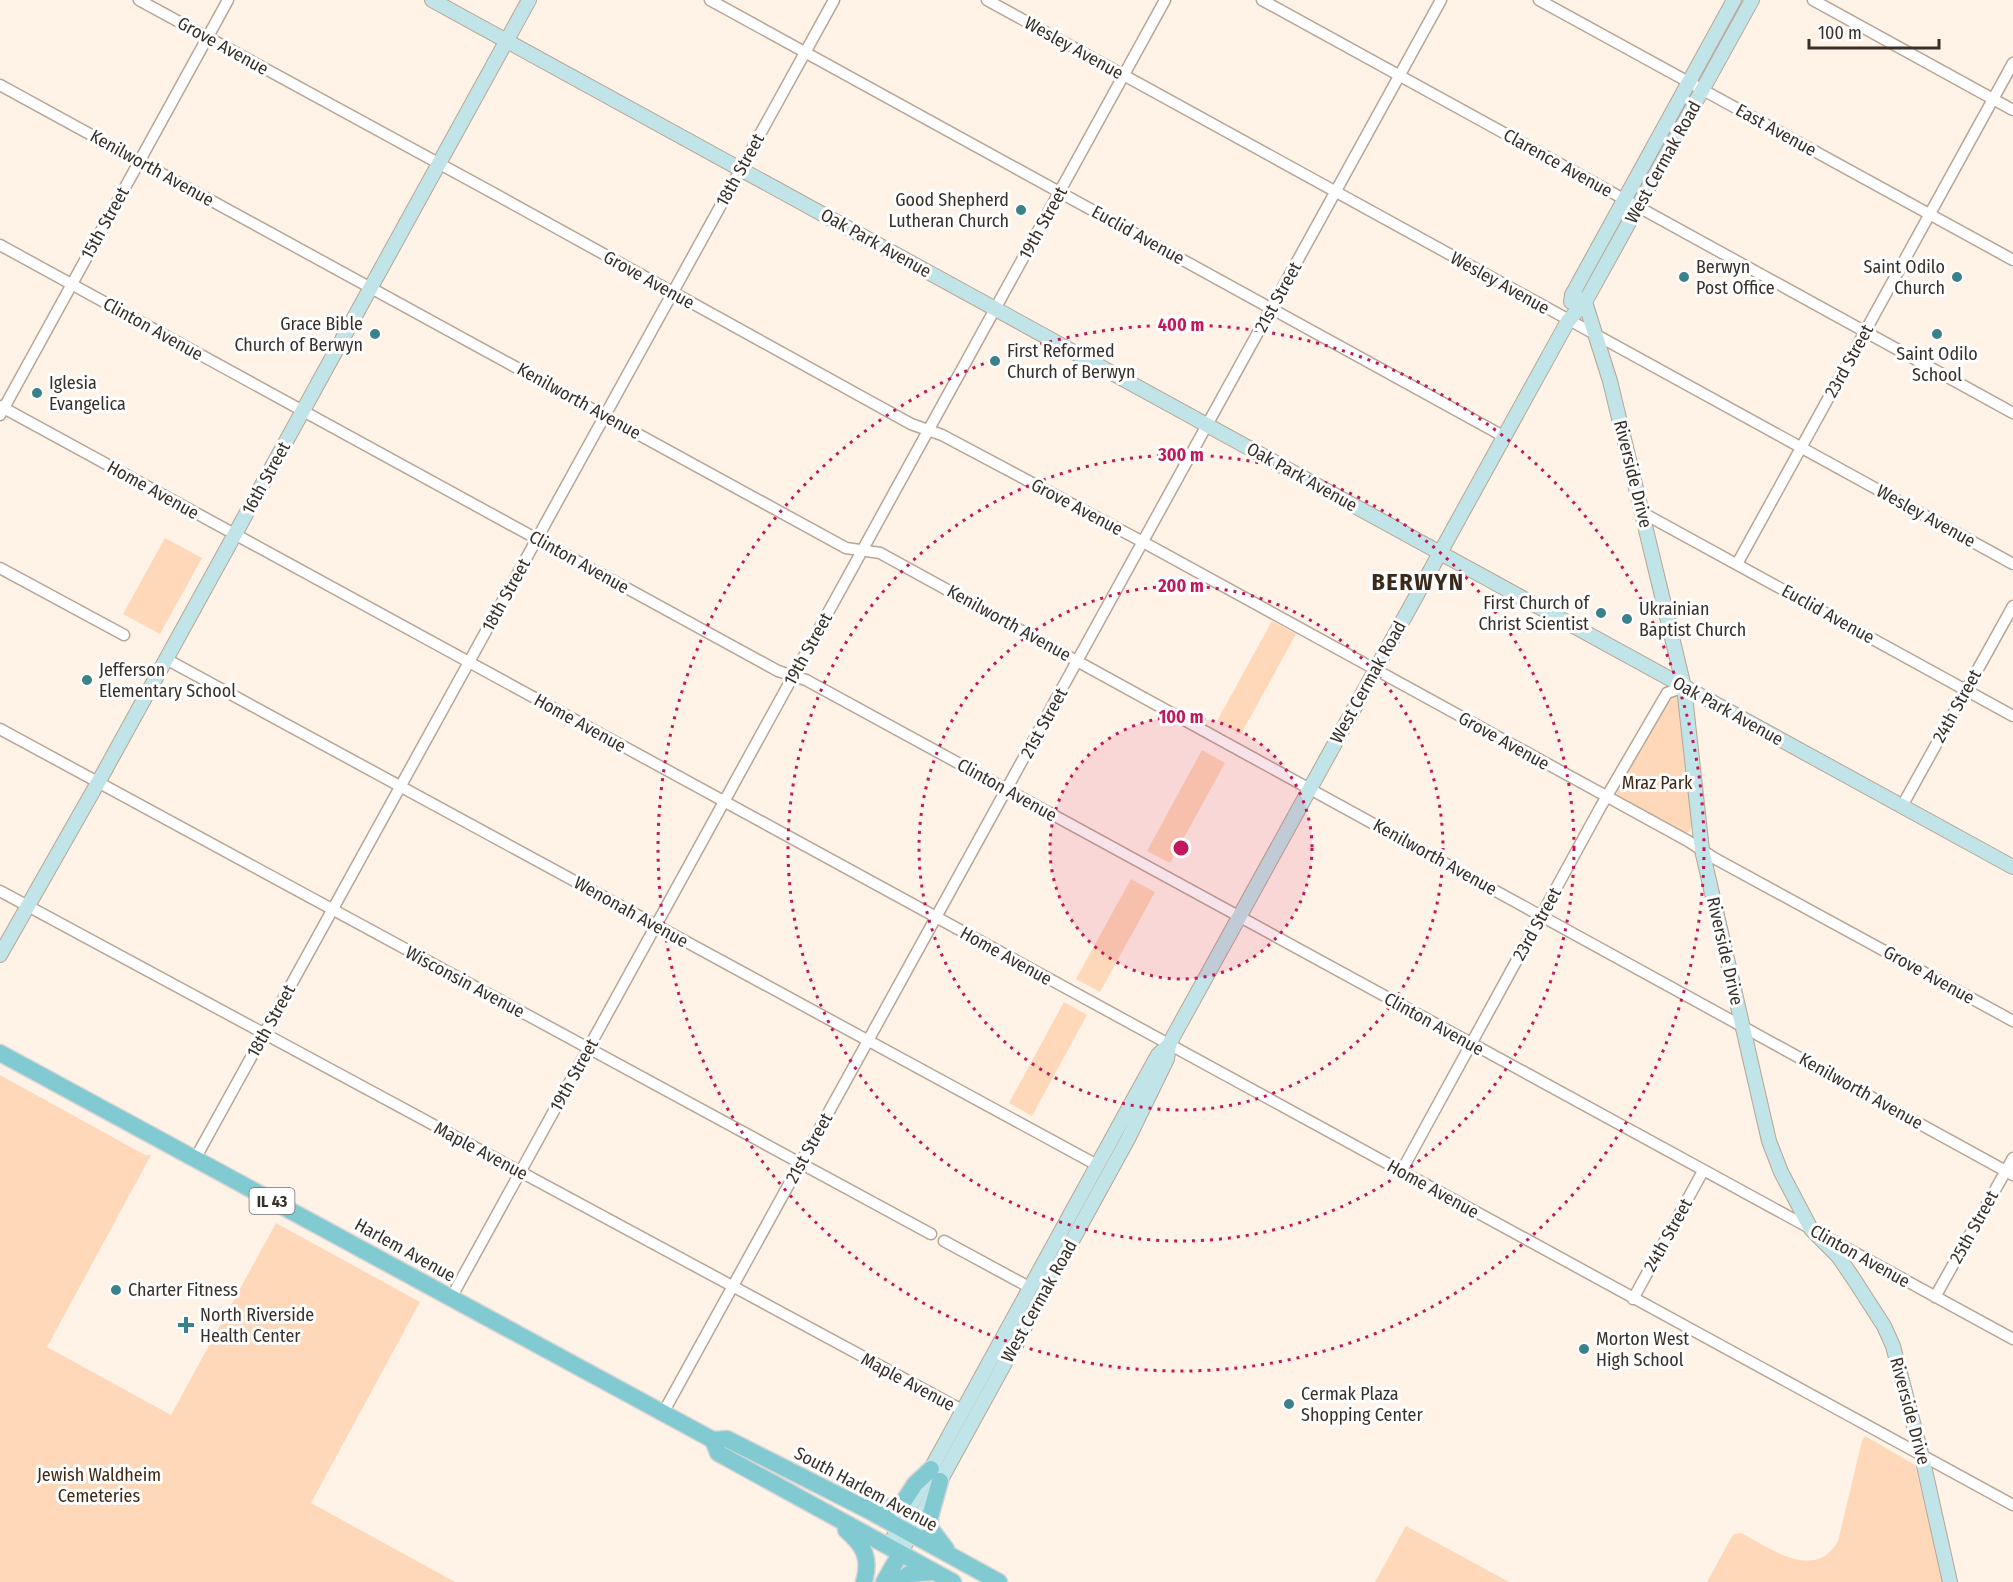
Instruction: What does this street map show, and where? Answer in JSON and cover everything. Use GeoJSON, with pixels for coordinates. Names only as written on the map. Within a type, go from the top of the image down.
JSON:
{"type":"FeatureCollection","features":[{"type":"Feature","properties":{"kind":"main road","name":"Harlem Avenue"},"geometry":{"type":"LineString","coordinates":[[0,1053],[663,1413]]}},
{"type":"Feature","properties":{"kind":"main road","name":"South Harlem Avenue"},"geometry":{"type":"LineString","coordinates":[[663,1413],[713,1440],[727,1439],[864,1508],[999,1582]]}},
{"type":"Feature","properties":{"kind":"main road","name":"South Harlem Avenue"},"geometry":{"type":"LineString","coordinates":[[713,1440],[718,1453],[953,1582]]}},
{"type":"Feature","properties":{"kind":"main road"},"geometry":{"type":"LineString","coordinates":[[864,1508],[896,1507],[904,1501],[915,1484],[935,1475]]}},
{"type":"Feature","properties":{"kind":"main road"},"geometry":{"type":"LineString","coordinates":[[935,1475],[930,1528],[952,1556]]}},
{"type":"Feature","properties":{"kind":"main road"},"geometry":{"type":"LineString","coordinates":[[830,1516],[850,1534],[867,1556],[866,1582]]}},
{"type":"Feature","properties":{"kind":"main road"},"geometry":{"type":"LineString","coordinates":[[866,1582],[894,1550]]}},
{"type":"Feature","properties":{"kind":"main road"},"geometry":{"type":"LineString","coordinates":[[884,1582],[894,1550]]}},
{"type":"Feature","properties":{"kind":"main road"},"geometry":{"type":"LineString","coordinates":[[898,1582],[909,1574],[935,1572]]}},
{"type":"Feature","properties":{"kind":"street","name":"Grove Avenue"},"geometry":{"type":"LineString","coordinates":[[139,0],[911,424],[952,440],[1143,542],[2013,1021]]}},
{"type":"Feature","properties":{"kind":"street","name":"15th Street"},"geometry":{"type":"LineString","coordinates":[[1,409],[72,285],[228,0]]}},
{"type":"Feature","properties":{"kind":"street","name":"Oak Park Avenue"},"geometry":{"type":"LineString","coordinates":[[432,0],[2013,867]]}},
{"type":"Feature","properties":{"kind":"street","name":"16th Street"},"geometry":{"type":"LineString","coordinates":[[0,955],[98,782],[529,0]]}},
{"type":"Feature","properties":{"kind":"street","name":"Euclid Avenue"},"geometry":{"type":"LineString","coordinates":[[710,0],[1503,436]]}},
{"type":"Feature","properties":{"kind":"street","name":"18th Street"},"geometry":{"type":"LineString","coordinates":[[195,1159],[834,0]]}},
{"type":"Feature","properties":{"kind":"street","name":"Wesley Avenue"},"geometry":{"type":"LineString","coordinates":[[987,0],[2013,564]]}},
{"type":"Feature","properties":{"kind":"street","name":"19th Street"},"geometry":{"type":"LineString","coordinates":[[451,1298],[1165,0]]}},
{"type":"Feature","properties":{"kind":"street","name":"Clarence Avenue"},"geometry":{"type":"LineString","coordinates":[[1262,0],[2013,413]]}},
{"type":"Feature","properties":{"kind":"street","name":"21st Street"},"geometry":{"type":"LineString","coordinates":[[663,1413],[1441,0]]}},
{"type":"Feature","properties":{"kind":"street","name":"East Avenue"},"geometry":{"type":"LineString","coordinates":[[1539,0],[2013,260]]}},
{"type":"Feature","properties":{"kind":"street","name":"West Cermak Road"},"geometry":{"type":"LineString","coordinates":[[1568,321],[1572,295],[1734,0]]}},
{"type":"Feature","properties":{"kind":"street","name":"West Cermak Road"},"geometry":{"type":"LineString","coordinates":[[935,1475],[962,1410],[1029,1287],[1158,1055],[1169,1045],[1503,436],[1568,321],[1585,302],[1752,0]]}},
{"type":"Feature","properties":{"kind":"street"},"geometry":{"type":"LineString","coordinates":[[1813,0],[2013,110]]}},
{"type":"Feature","properties":{"kind":"street","name":"23rd Street"},"geometry":{"type":"LineString","coordinates":[[1737,564],[2013,63]]}},
{"type":"Feature","properties":{"kind":"street","name":"Kenilworth Avenue"},"geometry":{"type":"LineString","coordinates":[[0,85],[846,548],[880,553],[1078,660],[2009,1173]]}},
{"type":"Feature","properties":{"kind":"street","name":"Clinton Avenue"},"geometry":{"type":"LineString","coordinates":[[0,246],[780,672],[806,680],[2013,1339]]}},
{"type":"Feature","properties":{"kind":"street"},"geometry":{"type":"LineString","coordinates":[[1572,295],[1585,302]]}},
{"type":"Feature","properties":{"kind":"street","name":"Riverside Drive"},"geometry":{"type":"LineString","coordinates":[[1585,302],[1598,336],[1684,687],[1702,850],[1768,1141],[1781,1172],[1811,1229],[1838,1256],[1869,1302],[1893,1346],[1922,1456],[1950,1582]]}},
{"type":"Feature","properties":{"kind":"street","name":"Home Avenue"},"geometry":{"type":"LineString","coordinates":[[1,409],[235,534],[2013,1505]]}},
{"type":"Feature","properties":{"kind":"street","name":"Euclid Avenue"},"geometry":{"type":"LineString","coordinates":[[1643,513],[2013,716]]}},
{"type":"Feature","properties":{"kind":"street"},"geometry":{"type":"LineString","coordinates":[[0,568],[124,635]]}},
{"type":"Feature","properties":{"kind":"street","name":"24th Street"},"geometry":{"type":"LineString","coordinates":[[1902,806],[2013,606]]}},
{"type":"Feature","properties":{"kind":"street","name":"Wenonah Avenue"},"geometry":{"type":"LineString","coordinates":[[166,659],[1097,1165]]}},
{"type":"Feature","properties":{"kind":"street","name":"23rd Street"},"geometry":{"type":"LineString","coordinates":[[1401,1172],[1606,797],[1667,693],[1684,687]]}},
{"type":"Feature","properties":{"kind":"street","name":"Wisconsin Avenue"},"geometry":{"type":"LineString","coordinates":[[0,729],[931,1234]]}},
{"type":"Feature","properties":{"kind":"street","name":"Maple Avenue"},"geometry":{"type":"LineString","coordinates":[[0,891],[962,1410]]}},
{"type":"Feature","properties":{"kind":"street","name":"West Cermak Road"},"geometry":{"type":"LineString","coordinates":[[894,1550],[1128,1139],[1167,1059],[1169,1045]]}},
{"type":"Feature","properties":{"kind":"street","name":"25th Street"},"geometry":{"type":"LineString","coordinates":[[1935,1297],[2009,1173],[2013,1158]]}},
{"type":"Feature","properties":{"kind":"street","name":"24th Street"},"geometry":{"type":"LineString","coordinates":[[1633,1299],[1703,1171]]}},
{"type":"Feature","properties":{"kind":"street"},"geometry":{"type":"LineString","coordinates":[[944,1241],[1029,1287]]}},
{"type":"Feature","properties":{"kind":"green space"},"geometry":{"type":"Polygon","coordinates":[[[165,538],[202,558],[160,634],[123,614],[165,538]]]}},
{"type":"Feature","properties":{"kind":"green space"},"geometry":{"type":"Polygon","coordinates":[[[1272,621],[1296,634],[1241,734],[1217,721],[1272,621]]]}},
{"type":"Feature","properties":{"kind":"green space","name":"Mraz Park"},"geometry":{"type":"Polygon","coordinates":[[[1676,695],[1684,723],[1692,825],[1689,832],[1684,833],[1619,798],[1617,794],[1618,788],[1664,705],[1671,696],[1676,695]]]}},
{"type":"Feature","properties":{"kind":"green space"},"geometry":{"type":"Polygon","coordinates":[[[1202,750],[1225,763],[1170,863],[1147,851],[1202,750]]]}},
{"type":"Feature","properties":{"kind":"green space"},"geometry":{"type":"Polygon","coordinates":[[[1131,879],[1155,892],[1100,992],[1076,979],[1131,879]]]}},
{"type":"Feature","properties":{"kind":"green space"},"geometry":{"type":"Polygon","coordinates":[[[1064,1002],[1087,1015],[1032,1116],[1009,1103],[1064,1002]]]}},
{"type":"Feature","properties":{"kind":"green space","name":"Jewish Waldheim Cemeteries"},"geometry":{"type":"Polygon","coordinates":[[[0,1075],[145,1155],[151,1155],[47,1347],[171,1415],[276,1223],[420,1302],[311,1503],[455,1582],[0,1582],[0,1075]]]}},
{"type":"Feature","properties":{"kind":"green space"},"geometry":{"type":"Polygon","coordinates":[[[1865,1436],[1915,1465],[1943,1582],[1707,1582],[1734,1534],[1741,1533],[1792,1558],[1818,1559],[1829,1553],[1838,1541],[1865,1436]]]}},
{"type":"Feature","properties":{"kind":"green space"},"geometry":{"type":"Polygon","coordinates":[[[1406,1526],[1509,1582],[1375,1582],[1406,1526]]]}},
{"type":"Feature","properties":{"kind":"place","name":"Good Shepherd Lutheran Church"},"geometry":{"type":"Point","coordinates":[1021,210]}},
{"type":"Feature","properties":{"kind":"place","name":"Berwyn Post Office"},"geometry":{"type":"Point","coordinates":[1684,277]}},
{"type":"Feature","properties":{"kind":"place","name":"Saint Odilo Church"},"geometry":{"type":"Point","coordinates":[1957,277]}},
{"type":"Feature","properties":{"kind":"place","name":"Grace Bible Church of Berwyn"},"geometry":{"type":"Point","coordinates":[375,334]}},
{"type":"Feature","properties":{"kind":"place","name":"Saint Odilo School"},"geometry":{"type":"Point","coordinates":[1937,334]}},
{"type":"Feature","properties":{"kind":"place","name":"First Reformed Church of Berwyn"},"geometry":{"type":"Point","coordinates":[995,361]}},
{"type":"Feature","properties":{"kind":"place","name":"Iglesia Evangelica"},"geometry":{"type":"Point","coordinates":[37,393]}},
{"type":"Feature","properties":{"kind":"place","name":"First Church of Christ Scientist"},"geometry":{"type":"Point","coordinates":[1601,613]}},
{"type":"Feature","properties":{"kind":"place","name":"Ukrainian Baptist Church"},"geometry":{"type":"Point","coordinates":[1627,619]}},
{"type":"Feature","properties":{"kind":"place","name":"Jefferson Elementary School"},"geometry":{"type":"Point","coordinates":[87,680]}},
{"type":"Feature","properties":{"kind":"place","name":"Charter Fitness"},"geometry":{"type":"Point","coordinates":[116,1290]}},
{"type":"Feature","properties":{"kind":"place","name":"North Riverside Health Center"},"geometry":{"type":"Point","coordinates":[186,1325]}},
{"type":"Feature","properties":{"kind":"place","name":"Morton West High School"},"geometry":{"type":"Point","coordinates":[1584,1349]}},
{"type":"Feature","properties":{"kind":"place","name":"Cermak Plaza Shopping Center"},"geometry":{"type":"Point","coordinates":[1289,1404]}},
{"type":"Feature","properties":{"kind":"district","name":"BERWYN"},"geometry":{"type":"Point","coordinates":[1418,582]}}]}
